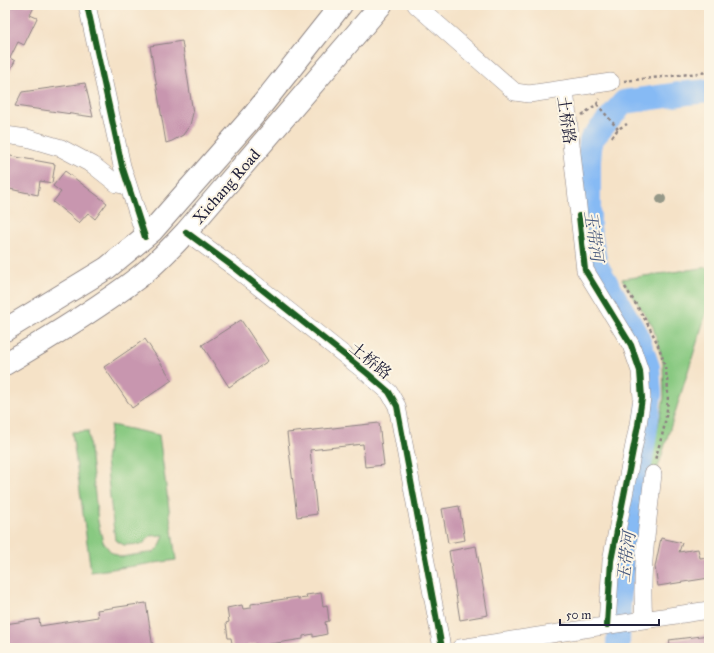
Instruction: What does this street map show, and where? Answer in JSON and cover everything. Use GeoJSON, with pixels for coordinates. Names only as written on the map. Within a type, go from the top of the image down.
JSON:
{"type":"FeatureCollection","features":[{"type":"Feature","properties":{"kind":"main road","name":"Xichang Road"},"geometry":{"type":"LineString","coordinates":[[5,330],[107,268],[144,237],[176,205],[253,116],[342,5]]}},
{"type":"Feature","properties":{"kind":"main road","name":"Xichang Road"},"geometry":{"type":"LineString","coordinates":[[5,364],[101,304],[140,276],[167,253],[381,5]]}},
{"type":"Feature","properties":{"kind":"street"},"geometry":{"type":"LineString","coordinates":[[87,5],[122,166],[144,237]]}},
{"type":"Feature","properties":{"kind":"street","name":"土桥路"},"geometry":{"type":"LineString","coordinates":[[416,5],[515,92],[529,94],[565,90],[585,270],[630,345],[640,371],[642,398],[638,425],[610,561],[609,625]]}},
{"type":"Feature","properties":{"kind":"street"},"geometry":{"type":"LineString","coordinates":[[565,90],[611,82]]}},
{"type":"Feature","properties":{"kind":"street"},"geometry":{"type":"LineString","coordinates":[[5,135],[27,138],[61,148],[93,165],[117,184],[128,186]]}},
{"type":"Feature","properties":{"kind":"street","name":"土桥路"},"geometry":{"type":"LineString","coordinates":[[186,232],[241,273],[390,392],[397,406],[442,648]]}},
{"type":"Feature","properties":{"kind":"street"},"geometry":{"type":"LineString","coordinates":[[642,620],[643,574],[653,474]]}},
{"type":"Feature","properties":{"kind":"street"},"geometry":{"type":"LineString","coordinates":[[460,648],[709,610]]}},
{"type":"Feature","properties":{"kind":"path"},"geometry":{"type":"LineString","coordinates":[[569,126],[597,104],[611,82],[709,72]]}},
{"type":"Feature","properties":{"kind":"path"},"geometry":{"type":"LineString","coordinates":[[597,104],[618,129]]}},
{"type":"Feature","properties":{"kind":"path"},"geometry":{"type":"LineString","coordinates":[[612,137],[618,129],[626,124]]}},
{"type":"Feature","properties":{"kind":"green space"},"geometry":{"type":"Polygon","coordinates":[[[709,267],[709,304],[650,493],[644,491],[664,398],[663,362],[653,327],[622,279],[709,267]]]}},
{"type":"Feature","properties":{"kind":"green space"},"geometry":{"type":"Polygon","coordinates":[[[111,425],[159,435],[176,560],[91,572],[72,432],[88,431],[98,522],[103,542],[111,552],[121,557],[154,552],[160,546],[164,535],[150,536],[143,544],[124,545],[115,540],[106,461],[111,425]]]}},
{"type":"Feature","properties":{"kind":"building"},"geometry":{"type":"Polygon","coordinates":[[[5,5],[13,7],[14,5],[35,5],[30,15],[37,18],[24,45],[18,42],[10,58],[15,61],[5,80],[5,5]]]}},
{"type":"Feature","properties":{"kind":"building"},"geometry":{"type":"Polygon","coordinates":[[[182,41],[193,113],[190,125],[183,135],[166,143],[150,46],[182,41]]]}},
{"type":"Feature","properties":{"kind":"building"},"geometry":{"type":"Polygon","coordinates":[[[85,83],[93,117],[15,106],[22,92],[85,83]]]}},
{"type":"Feature","properties":{"kind":"building"},"geometry":{"type":"Polygon","coordinates":[[[5,155],[55,164],[52,183],[40,181],[38,195],[5,188],[7,175],[5,174],[5,155]]]}},
{"type":"Feature","properties":{"kind":"building"},"geometry":{"type":"Polygon","coordinates":[[[65,171],[107,203],[95,219],[88,213],[79,223],[53,202],[61,192],[53,186],[65,171]]]}},
{"type":"Feature","properties":{"kind":"building"},"geometry":{"type":"Polygon","coordinates":[[[241,320],[268,361],[229,387],[202,345],[241,320]]]}},
{"type":"Feature","properties":{"kind":"building"},"geometry":{"type":"Polygon","coordinates":[[[145,339],[172,380],[132,408],[104,367],[145,339]]]}},
{"type":"Feature","properties":{"kind":"building"},"geometry":{"type":"Polygon","coordinates":[[[379,423],[384,465],[365,467],[363,444],[310,450],[317,514],[297,517],[287,433],[379,423]]]}},
{"type":"Feature","properties":{"kind":"building"},"geometry":{"type":"Polygon","coordinates":[[[459,506],[465,540],[448,543],[442,509],[459,506]]]}},
{"type":"Feature","properties":{"kind":"building"},"geometry":{"type":"Polygon","coordinates":[[[661,538],[682,543],[679,552],[698,549],[700,558],[709,557],[709,578],[658,586],[655,567],[661,538]]]}},
{"type":"Feature","properties":{"kind":"building"},"geometry":{"type":"Polygon","coordinates":[[[476,546],[488,615],[460,620],[449,551],[476,546]]]}},
{"type":"Feature","properties":{"kind":"building"},"geometry":{"type":"Polygon","coordinates":[[[321,593],[323,606],[327,605],[329,621],[325,622],[327,634],[313,637],[313,634],[303,636],[303,639],[257,646],[256,644],[248,645],[248,648],[233,648],[231,638],[228,638],[226,623],[229,622],[227,608],[242,605],[243,609],[251,608],[251,604],[298,597],[298,599],[307,598],[306,595],[321,593]]]}},
{"type":"Feature","properties":{"kind":"building"},"geometry":{"type":"Polygon","coordinates":[[[146,603],[153,648],[5,648],[5,624],[39,619],[40,626],[98,617],[97,610],[146,603]]]}},
{"type":"Feature","properties":{"kind":"building"},"geometry":{"type":"Polygon","coordinates":[[[709,635],[709,648],[671,648],[669,640],[709,635]]]}},
{"type":"Feature","properties":{"kind":"waterway","name":"玉带河"},"geometry":{"type":"LineString","coordinates":[[618,645],[619,602],[650,394],[648,367],[637,336],[596,265],[589,228],[589,160],[591,140],[624,102],[709,91]]}},
{"type":"Feature","properties":{"kind":"cycle path"},"geometry":{"type":"LineString","coordinates":[[87,5],[122,166],[145,237]]}},
{"type":"Feature","properties":{"kind":"cycle path"},"geometry":{"type":"LineString","coordinates":[[579,216],[585,270],[631,345],[640,371],[642,398],[611,561],[607,625]]}},
{"type":"Feature","properties":{"kind":"cycle path"},"geometry":{"type":"LineString","coordinates":[[186,232],[235,268],[389,392],[397,406],[442,648]]}}]}
